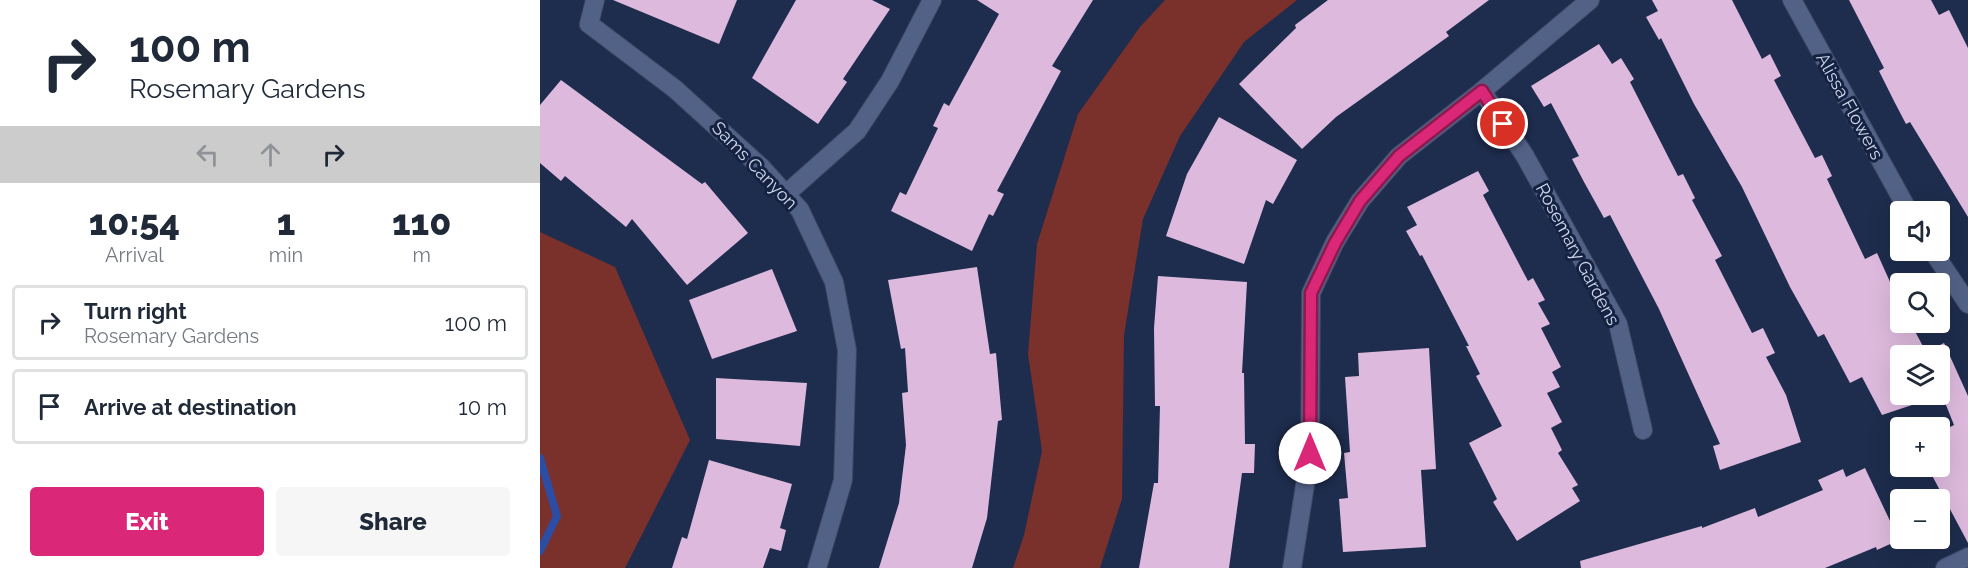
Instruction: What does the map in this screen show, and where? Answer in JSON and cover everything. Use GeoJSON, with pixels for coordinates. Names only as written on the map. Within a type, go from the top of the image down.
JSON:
{"type":"FeatureCollection","features":[{"type":"Feature","properties":{"kind":"street","name":"Sams Canyon"},"geometry":{"type":"LineString","coordinates":[[595,0],[589,24],[675,89],[726,133],[800,210],[834,282],[847,350],[843,480],[817,568]]}},
{"type":"Feature","properties":{"kind":"street"},"geometry":{"type":"LineString","coordinates":[[786,195],[857,130],[890,81],[932,0]]}},
{"type":"Feature","properties":{"kind":"street"},"geometry":{"type":"LineString","coordinates":[[1292,568],[1310,453],[1311,293],[1335,243],[1360,201],[1399,156],[1482,91],[1590,0]]}},
{"type":"Feature","properties":{"kind":"street","name":"Alissa Flowers"},"geometry":{"type":"LineString","coordinates":[[1792,0],[1903,201]]}},
{"type":"Feature","properties":{"kind":"street","name":"Rosemary Gardens"},"geometry":{"type":"LineString","coordinates":[[1482,91],[1525,156],[1618,324],[1643,430]]}},
{"type":"Feature","properties":{"kind":"street"},"geometry":{"type":"LineString","coordinates":[[1939,261],[1968,304]]}},
{"type":"Feature","properties":{"kind":"street"},"geometry":{"type":"LineString","coordinates":[[1945,568],[1968,557]]}},
{"type":"Feature","properties":{"kind":"shaded area"},"geometry":{"type":"Polygon","coordinates":[[[1165,0],[1297,0],[1244,42],[1180,136],[1143,219],[1124,335],[1122,499],[1100,568],[1013,568],[1024,535],[1042,451],[1028,354],[1037,244],[1078,114],[1140,27],[1165,0]]]}},
{"type":"Feature","properties":{"kind":"shaded area"},"geometry":{"type":"Polygon","coordinates":[[[540,232],[615,267],[690,440],[625,568],[540,568],[540,232]]]}},
{"type":"Feature","properties":{"kind":"building"},"geometry":{"type":"Polygon","coordinates":[[[613,0],[737,0],[719,44],[613,0]]]}},
{"type":"Feature","properties":{"kind":"building"},"geometry":{"type":"Polygon","coordinates":[[[796,0],[872,0],[890,9],[843,79],[847,82],[818,124],[752,78],[796,0]]]}},
{"type":"Feature","properties":{"kind":"building"},"geometry":{"type":"Polygon","coordinates":[[[977,0],[1093,0],[1052,66],[1061,71],[997,191],[1004,194],[993,216],[989,214],[972,251],[891,211],[900,192],[906,195],[938,128],[933,126],[944,103],[949,106],[999,14],[977,0]]]}},
{"type":"Feature","properties":{"kind":"building"},"geometry":{"type":"Polygon","coordinates":[[[1328,0],[1489,0],[1446,32],[1449,36],[1336,117],[1302,149],[1239,84],[1296,28],[1295,25],[1328,0]]]}},
{"type":"Feature","properties":{"kind":"building"},"geometry":{"type":"Polygon","coordinates":[[[1652,0],[1732,0],[1762,59],[1770,54],[1781,76],[1774,80],[1815,158],[1822,155],[1832,176],[1827,179],[1865,259],[1877,253],[1890,282],[1890,333],[1916,333],[1922,345],[1890,345],[1890,405],[1912,405],[1882,415],[1862,377],[1850,383],[1824,334],[1818,337],[1790,287],[1742,187],[1694,104],[1661,38],[1659,40],[1646,17],[1658,11],[1652,0]]]}},
{"type":"Feature","properties":{"kind":"building"},"geometry":{"type":"Polygon","coordinates":[[[1849,0],[1931,0],[1939,15],[1949,10],[1968,48],[1968,217],[1910,122],[1906,124],[1879,71],[1884,68],[1849,0]]]}},
{"type":"Feature","properties":{"kind":"building"},"geometry":{"type":"Polygon","coordinates":[[[1599,44],[1612,64],[1621,58],[1634,79],[1630,82],[1678,176],[1683,174],[1695,198],[1692,200],[1722,256],[1715,260],[1752,333],[1763,328],[1775,353],[1766,357],[1786,395],[1801,442],[1720,470],[1713,446],[1720,444],[1659,309],[1610,215],[1604,218],[1584,182],[1572,159],[1579,156],[1551,103],[1544,107],[1531,86],[1599,44]]]}},
{"type":"Feature","properties":{"kind":"building"},"geometry":{"type":"Polygon","coordinates":[[[561,80],[702,184],[705,182],[748,233],[687,285],[632,219],[626,227],[565,176],[561,181],[540,163],[540,105],[561,80]]]}},
{"type":"Feature","properties":{"kind":"building"},"geometry":{"type":"Polygon","coordinates":[[[1219,117],[1297,160],[1273,204],[1266,200],[1244,264],[1166,236],[1187,174],[1219,117]]]}},
{"type":"Feature","properties":{"kind":"building"},"geometry":{"type":"Polygon","coordinates":[[[1478,171],[1489,191],[1483,195],[1528,281],[1533,278],[1545,300],[1538,303],[1550,324],[1541,328],[1561,367],[1552,372],[1560,387],[1547,393],[1562,422],[1551,428],[1562,450],[1558,453],[1578,485],[1572,488],[1580,501],[1517,541],[1493,502],[1497,499],[1469,443],[1502,426],[1476,376],[1480,374],[1466,346],[1469,346],[1422,255],[1420,256],[1406,231],[1417,225],[1407,207],[1478,171]]]}},
{"type":"Feature","properties":{"kind":"building"},"geometry":{"type":"Polygon","coordinates":[[[977,267],[990,354],[996,353],[1002,420],[998,421],[987,518],[972,568],[879,568],[899,503],[906,445],[902,393],[908,392],[905,348],[901,349],[888,280],[977,267]]]}},
{"type":"Feature","properties":{"kind":"building"},"geometry":{"type":"Polygon","coordinates":[[[772,269],[797,331],[712,359],[689,300],[772,269]]]}},
{"type":"Feature","properties":{"kind":"building"},"geometry":{"type":"Polygon","coordinates":[[[1158,276],[1247,282],[1242,373],[1244,373],[1245,444],[1255,444],[1254,473],[1242,473],[1229,568],[1139,568],[1154,483],[1158,483],[1160,406],[1155,406],[1154,328],[1158,276]]]}},
{"type":"Feature","properties":{"kind":"building"},"geometry":{"type":"Polygon","coordinates":[[[1429,348],[1436,469],[1421,470],[1426,547],[1343,552],[1339,499],[1348,498],[1344,453],[1350,452],[1345,377],[1359,376],[1358,353],[1429,348]]]}},
{"type":"Feature","properties":{"kind":"building"},"geometry":{"type":"Polygon","coordinates":[[[1950,356],[1968,396],[1968,543],[1950,509],[1950,489],[1939,489],[1933,477],[1950,477],[1950,427],[1954,425],[1946,405],[1950,405],[1950,356]]]}},
{"type":"Feature","properties":{"kind":"building"},"geometry":{"type":"Polygon","coordinates":[[[716,378],[807,383],[800,446],[716,439],[716,378]]]}},
{"type":"Feature","properties":{"kind":"building"},"geometry":{"type":"Polygon","coordinates":[[[709,460],[792,484],[780,528],[786,530],[781,551],[770,548],[763,568],[672,568],[682,537],[687,539],[709,460]]]}},
{"type":"Feature","properties":{"kind":"building"},"geometry":{"type":"Polygon","coordinates":[[[1865,468],[1890,521],[1890,544],[1877,550],[1876,547],[1825,568],[1581,568],[1580,561],[1702,526],[1702,528],[1755,508],[1758,517],[1823,490],[1818,480],[1843,469],[1846,477],[1865,468]]]}},
{"type":"Feature","properties":{"kind":"waterway"},"geometry":{"type":"LineString","coordinates":[[540,458],[557,516],[540,551]]}},
{"type":"Feature","properties":{"kind":"route"},"geometry":{"type":"LineString","coordinates":[[1310,453],[1311,293],[1335,243],[1360,201],[1399,156],[1482,91],[1503,124]]}}]}
